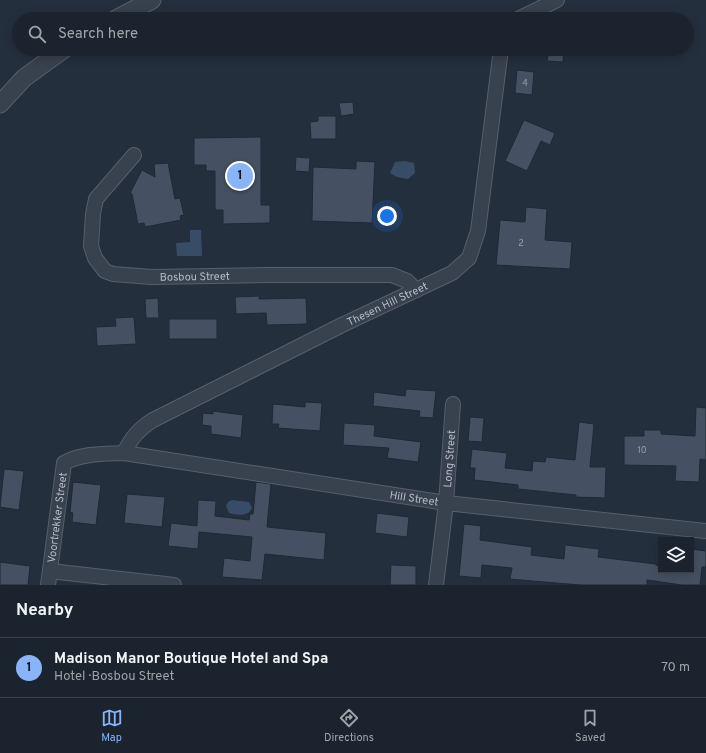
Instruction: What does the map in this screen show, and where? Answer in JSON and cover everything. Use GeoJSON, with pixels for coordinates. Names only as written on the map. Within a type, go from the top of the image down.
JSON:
{"type":"FeatureCollection","features":[{"type":"Feature","properties":{"kind":"street"},"geometry":{"type":"LineString","coordinates":[[129,12],[152,0]]}},
{"type":"Feature","properties":{"kind":"street"},"geometry":{"type":"LineString","coordinates":[[532,12],[557,0]]}},
{"type":"Feature","properties":{"kind":"street"},"geometry":{"type":"LineString","coordinates":[[0,104],[24,78],[54,56]]}},
{"type":"Feature","properties":{"kind":"street","name":"Thesen Hill Street"},"geometry":{"type":"LineString","coordinates":[[124,453],[131,438],[142,426],[457,269],[469,258],[478,231],[500,56]]}},
{"type":"Feature","properties":{"kind":"street","name":"Bosbou Street"},"geometry":{"type":"LineString","coordinates":[[134,155],[96,199],[94,206],[91,246],[95,258],[106,271],[113,274],[152,277],[392,275],[407,281],[416,290]]}},
{"type":"Feature","properties":{"kind":"street","name":"Long Street"},"geometry":{"type":"LineString","coordinates":[[436,585],[446,503],[453,404]]}},
{"type":"Feature","properties":{"kind":"street","name":"Hill Street"},"geometry":{"type":"LineString","coordinates":[[124,453],[446,503],[706,531]]}},
{"type":"Feature","properties":{"kind":"street","name":"Voortrekker Street"},"geometry":{"type":"LineString","coordinates":[[48,585],[64,463],[83,455],[124,453]]}},
{"type":"Feature","properties":{"kind":"street"},"geometry":{"type":"LineString","coordinates":[[50,571],[174,585]]}},
{"type":"Feature","properties":{"kind":"water"},"geometry":{"type":"Polygon","coordinates":[[[405,161],[414,163],[415,173],[408,179],[397,177],[390,173],[395,162],[405,161]]]}},
{"type":"Feature","properties":{"kind":"water"},"geometry":{"type":"Polygon","coordinates":[[[190,230],[201,230],[202,256],[177,256],[176,243],[190,242],[190,230]]]}},
{"type":"Feature","properties":{"kind":"water"},"geometry":{"type":"Polygon","coordinates":[[[232,500],[249,502],[252,508],[245,514],[239,515],[229,513],[226,506],[228,502],[232,500]]]}},
{"type":"Feature","properties":{"kind":"building"},"geometry":{"type":"Polygon","coordinates":[[[548,56],[563,56],[563,62],[547,61],[548,56]]]}},
{"type":"Feature","properties":{"kind":"building"},"geometry":{"type":"Polygon","coordinates":[[[517,70],[534,72],[532,95],[515,93],[517,70]]]}},
{"type":"Feature","properties":{"kind":"building"},"geometry":{"type":"Polygon","coordinates":[[[353,102],[354,114],[341,116],[339,103],[353,102]]]}},
{"type":"Feature","properties":{"kind":"building"},"geometry":{"type":"Polygon","coordinates":[[[318,116],[336,116],[336,139],[311,139],[310,122],[318,121],[318,116]]]}},
{"type":"Feature","properties":{"kind":"building"},"geometry":{"type":"Polygon","coordinates":[[[524,120],[555,133],[550,145],[541,141],[527,171],[505,161],[524,120]]]}},
{"type":"Feature","properties":{"kind":"building"},"geometry":{"type":"Polygon","coordinates":[[[261,137],[261,205],[270,205],[270,223],[223,224],[223,210],[215,210],[215,171],[206,171],[206,165],[194,165],[194,138],[261,137]]]}},
{"type":"Feature","properties":{"kind":"building"},"geometry":{"type":"Polygon","coordinates":[[[296,157],[310,158],[309,172],[295,171],[296,157]]]}},
{"type":"Feature","properties":{"kind":"building"},"geometry":{"type":"Polygon","coordinates":[[[356,161],[375,162],[372,223],[312,221],[313,167],[356,169],[356,161]]]}},
{"type":"Feature","properties":{"kind":"building"},"geometry":{"type":"Polygon","coordinates":[[[168,163],[175,199],[180,198],[184,215],[180,216],[181,220],[145,227],[144,223],[138,224],[132,194],[130,193],[142,170],[155,177],[154,164],[168,163]]]}},
{"type":"Feature","properties":{"kind":"building"},"geometry":{"type":"Polygon","coordinates":[[[526,207],[547,209],[545,240],[572,242],[570,269],[496,265],[500,220],[525,222],[526,207]]]}},
{"type":"Feature","properties":{"kind":"building"},"geometry":{"type":"Polygon","coordinates":[[[259,296],[259,299],[306,298],[307,324],[267,325],[266,313],[236,314],[235,297],[259,296]]]}},
{"type":"Feature","properties":{"kind":"building"},"geometry":{"type":"Polygon","coordinates":[[[158,298],[159,318],[146,318],[145,299],[158,298]]]}},
{"type":"Feature","properties":{"kind":"building"},"geometry":{"type":"Polygon","coordinates":[[[134,317],[136,344],[97,346],[96,327],[116,326],[115,318],[134,317]]]}},
{"type":"Feature","properties":{"kind":"building"},"geometry":{"type":"Polygon","coordinates":[[[169,319],[217,319],[217,339],[169,339],[169,319]]]}},
{"type":"Feature","properties":{"kind":"building"},"geometry":{"type":"Polygon","coordinates":[[[406,389],[436,391],[433,418],[419,417],[420,411],[373,406],[374,392],[405,396],[406,389]]]}},
{"type":"Feature","properties":{"kind":"building"},"geometry":{"type":"Polygon","coordinates":[[[305,402],[322,403],[320,431],[278,428],[279,424],[272,424],[273,404],[305,407],[305,402]]]}},
{"type":"Feature","properties":{"kind":"building"},"geometry":{"type":"Polygon","coordinates":[[[696,407],[706,408],[706,460],[700,459],[699,482],[675,481],[676,466],[624,465],[624,436],[644,436],[644,430],[661,430],[661,434],[695,436],[696,407]]]}},
{"type":"Feature","properties":{"kind":"building"},"geometry":{"type":"Polygon","coordinates":[[[213,411],[243,415],[241,438],[211,434],[211,426],[202,425],[203,413],[213,414],[213,411]]]}},
{"type":"Feature","properties":{"kind":"building"},"geometry":{"type":"Polygon","coordinates":[[[470,417],[484,418],[482,442],[468,441],[470,417]]]}},
{"type":"Feature","properties":{"kind":"building"},"geometry":{"type":"Polygon","coordinates":[[[579,422],[594,424],[590,467],[606,467],[605,498],[576,497],[576,495],[518,489],[518,485],[474,480],[475,468],[470,468],[472,449],[507,453],[505,468],[532,471],[533,461],[545,462],[546,457],[575,460],[579,422]]]}},
{"type":"Feature","properties":{"kind":"building"},"geometry":{"type":"Polygon","coordinates":[[[344,423],[375,425],[374,436],[421,442],[418,462],[387,458],[389,448],[343,445],[344,423]]]}},
{"type":"Feature","properties":{"kind":"building"},"geometry":{"type":"Polygon","coordinates":[[[4,469],[24,471],[19,510],[0,507],[4,469]]]}},
{"type":"Feature","properties":{"kind":"building"},"geometry":{"type":"Polygon","coordinates":[[[73,482],[101,485],[96,525],[72,522],[73,513],[70,512],[73,482]]]}},
{"type":"Feature","properties":{"kind":"building"},"geometry":{"type":"Polygon","coordinates":[[[256,482],[271,484],[267,527],[326,533],[324,560],[265,554],[262,580],[222,577],[224,558],[250,561],[252,537],[199,532],[198,549],[168,546],[171,523],[197,526],[198,500],[216,501],[215,516],[249,520],[250,514],[253,514],[256,482]]]}},
{"type":"Feature","properties":{"kind":"building"},"geometry":{"type":"Polygon","coordinates":[[[127,494],[165,497],[162,527],[124,523],[127,494]]]}},
{"type":"Feature","properties":{"kind":"building"},"geometry":{"type":"Polygon","coordinates":[[[377,513],[409,517],[407,537],[375,533],[377,513]]]}},
{"type":"Feature","properties":{"kind":"building"},"geometry":{"type":"Polygon","coordinates":[[[464,524],[481,526],[480,540],[532,547],[531,555],[564,559],[565,545],[599,549],[598,557],[656,564],[658,565],[658,573],[694,573],[694,549],[706,551],[706,567],[702,567],[700,585],[682,585],[647,580],[647,585],[581,585],[510,579],[512,568],[482,565],[481,578],[459,576],[464,524]]]}},
{"type":"Feature","properties":{"kind":"building"},"geometry":{"type":"Polygon","coordinates":[[[0,562],[30,566],[28,585],[0,585],[0,562]]]}},
{"type":"Feature","properties":{"kind":"building"},"geometry":{"type":"Polygon","coordinates":[[[391,565],[416,566],[416,585],[390,585],[391,565]]]}},
{"type":"Feature","properties":{"kind":"place","name":"Madison Manor Boutique Hotel and Spa"},"geometry":{"type":"Point","coordinates":[240,176]}}]}
